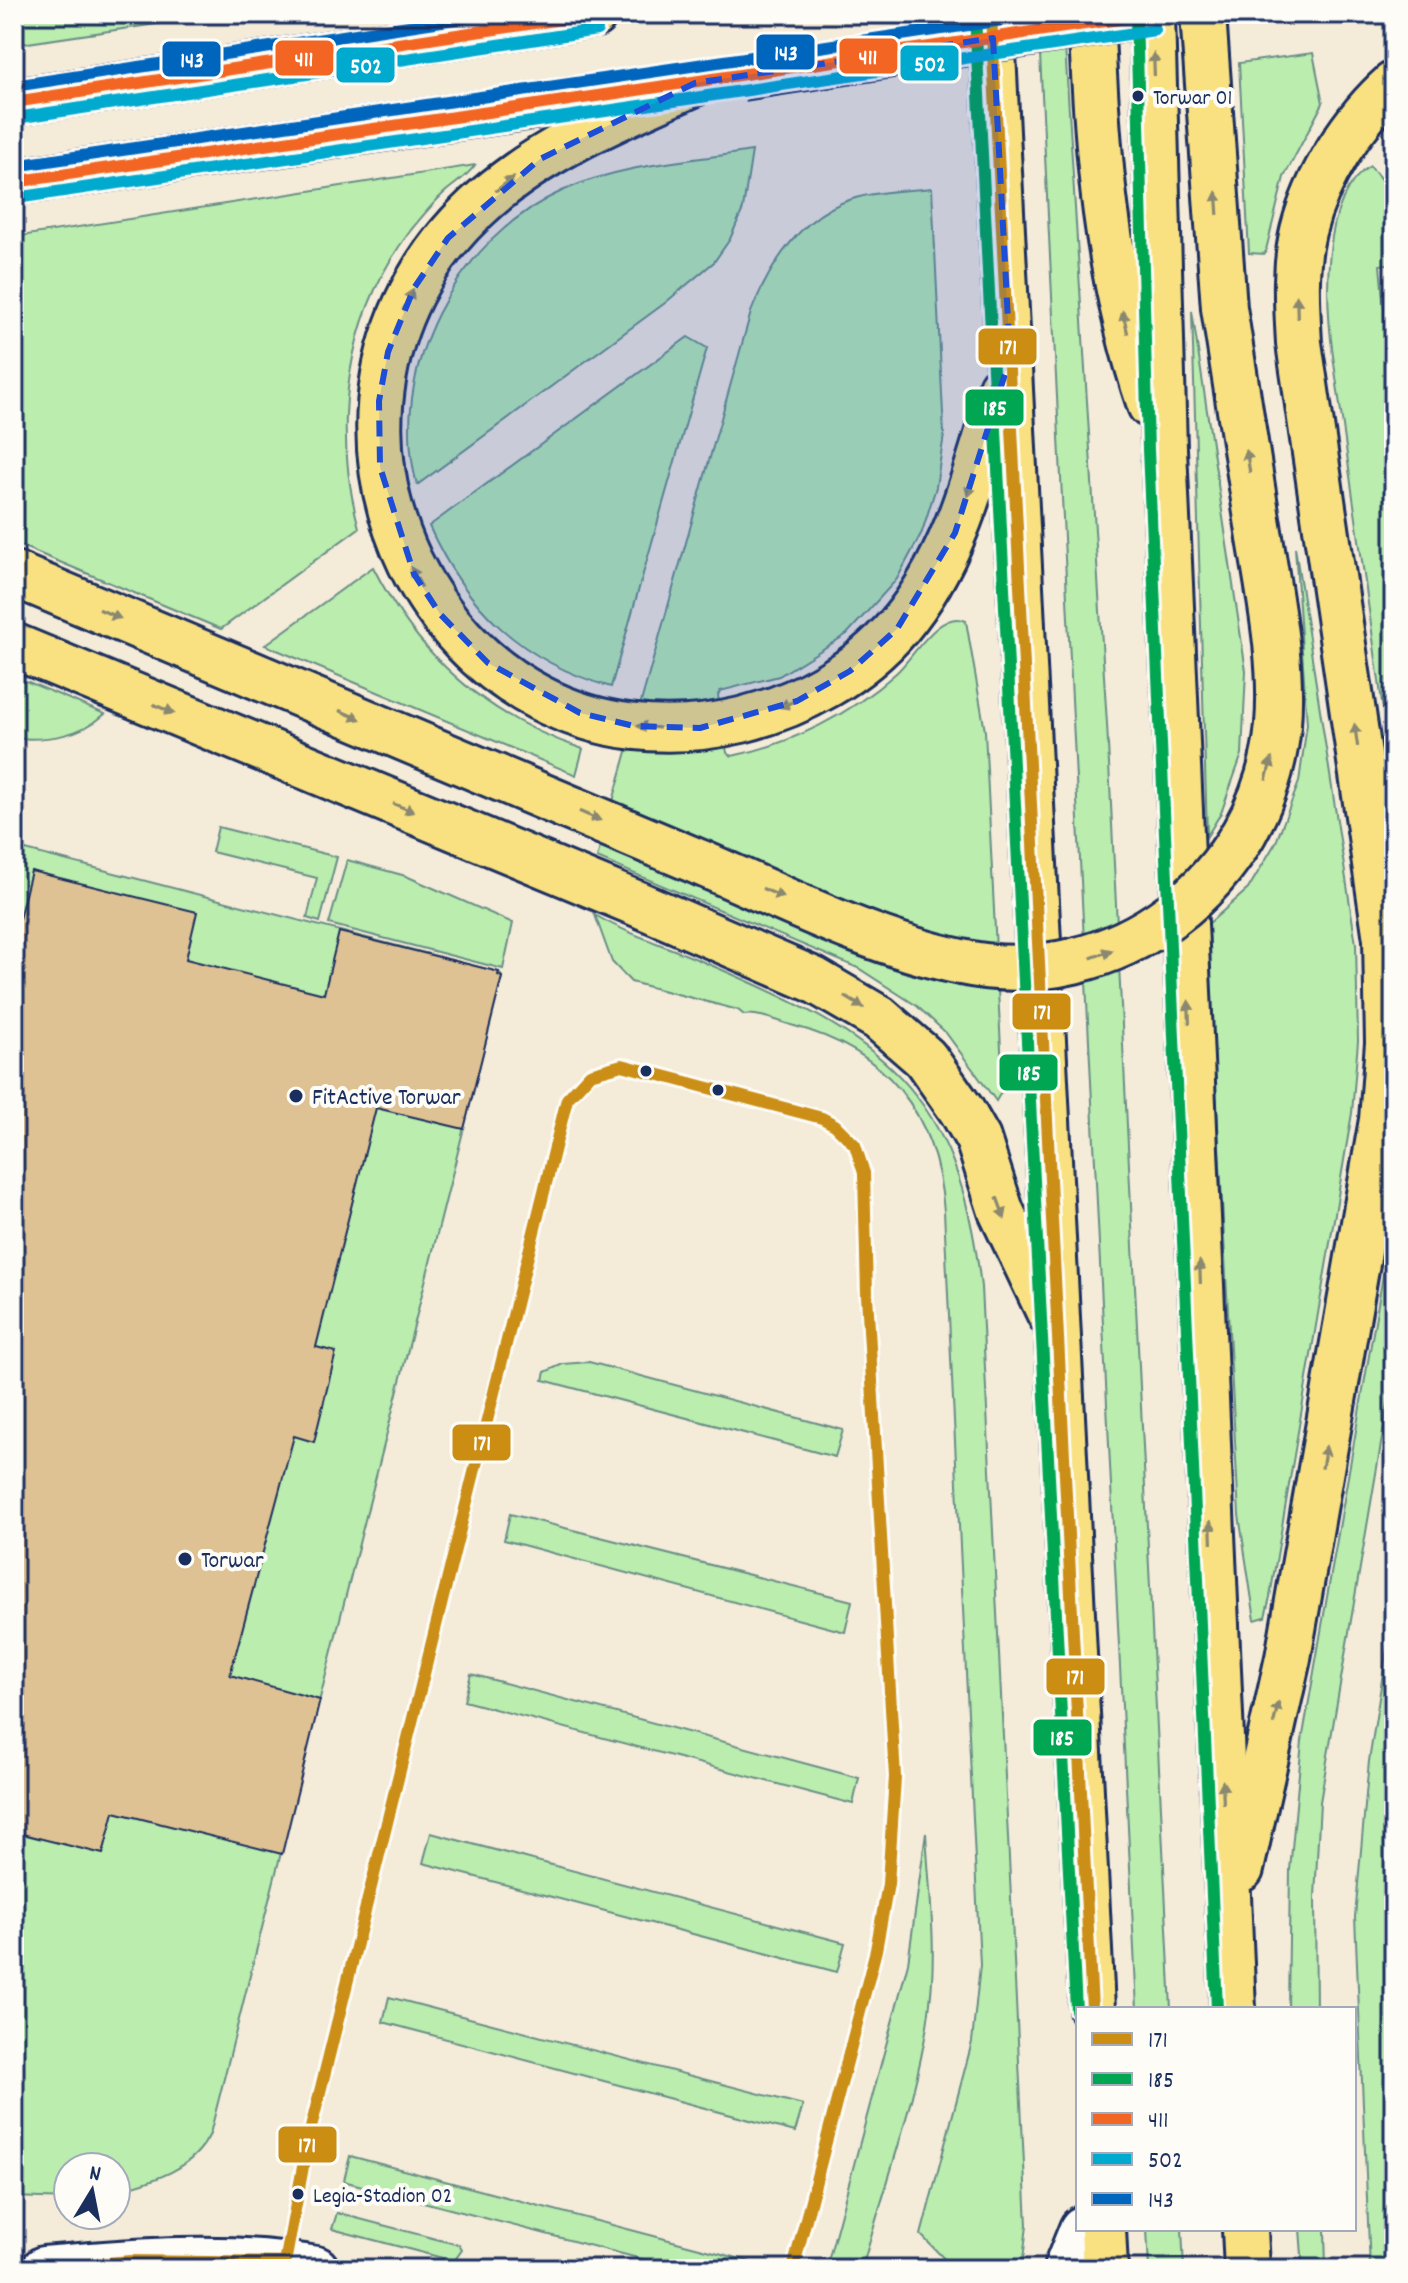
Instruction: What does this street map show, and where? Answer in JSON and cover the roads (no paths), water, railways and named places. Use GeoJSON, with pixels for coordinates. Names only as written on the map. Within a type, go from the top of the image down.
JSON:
{"type":"FeatureCollection","features":[{"type":"Feature","properties":{"kind":"main road"},"geometry":{"type":"LineString","coordinates":[[14,102],[595,14]]}},
{"type":"Feature","properties":{"kind":"main road"},"geometry":{"type":"LineString","coordinates":[[991,14],[1092,2007]]}},
{"type":"Feature","properties":{"kind":"main road"},"geometry":{"type":"LineString","coordinates":[[1091,14],[1098,166],[1113,272],[1132,352],[1164,449]]}},
{"type":"Feature","properties":{"kind":"main road"},"geometry":{"type":"LineString","coordinates":[[14,182],[446,117],[742,77],[1152,14],[1164,449],[1233,2007]]}},
{"type":"Feature","properties":{"kind":"main road"},"geometry":{"type":"LineString","coordinates":[[26,579],[843,923],[915,950],[962,963],[1031,968],[1095,957],[1161,926],[1202,890],[1227,862],[1246,829],[1268,772],[1278,726],[1277,650],[1224,308],[1203,14]]}},
{"type":"Feature","properties":{"kind":"main road"},"geometry":{"type":"LineString","coordinates":[[695,83],[608,122],[540,159],[485,200],[448,238],[403,311],[388,352],[379,401],[378,442],[383,488],[401,547],[414,574],[440,614],[470,646],[508,676],[548,700],[580,713],[634,726],[700,728],[797,701],[850,671],[897,629],[940,567],[967,501],[1010,358]]}},
{"type":"Feature","properties":{"kind":"main road"},"geometry":{"type":"LineString","coordinates":[[1229,1926],[1288,1658],[1382,1120],[1388,1043],[1386,939],[1300,357],[1296,283],[1303,231],[1321,186],[1348,137],[1394,84]]}},
{"type":"Feature","properties":{"kind":"main road"},"geometry":{"type":"LineString","coordinates":[[14,646],[638,904],[848,998],[879,1018],[925,1058],[947,1084],[978,1139],[1001,1211],[1059,1334]]}},
{"type":"Feature","properties":{"kind":"main road"},"geometry":{"type":"LineString","coordinates":[[1103,2231],[1105,2269]]}},
{"type":"Feature","properties":{"kind":"main road"},"geometry":{"type":"LineString","coordinates":[[1245,2231],[1247,2269]]}},
{"type":"Feature","properties":{"kind":"street"},"geometry":{"type":"LineString","coordinates":[[1066,2269],[1081,2231]]}},
{"type":"Feature","properties":{"kind":"street"},"geometry":{"type":"LineString","coordinates":[[44,2269],[130,2261],[285,2263],[316,2269]]}},
{"type":"Feature","properties":{"kind":"place","name":"Torwar 01"},"geometry":{"type":"Point","coordinates":[1138,96]}},
{"type":"Feature","properties":{"kind":"place","name":"FitActive Torwar"},"geometry":{"type":"Point","coordinates":[296,1096]}},
{"type":"Feature","properties":{"kind":"place","name":"Torwar"},"geometry":{"type":"Point","coordinates":[185,1559]}},
{"type":"Feature","properties":{"kind":"place","name":"Legia-Stadion 02"},"geometry":{"type":"Point","coordinates":[298,2194]}}]}
